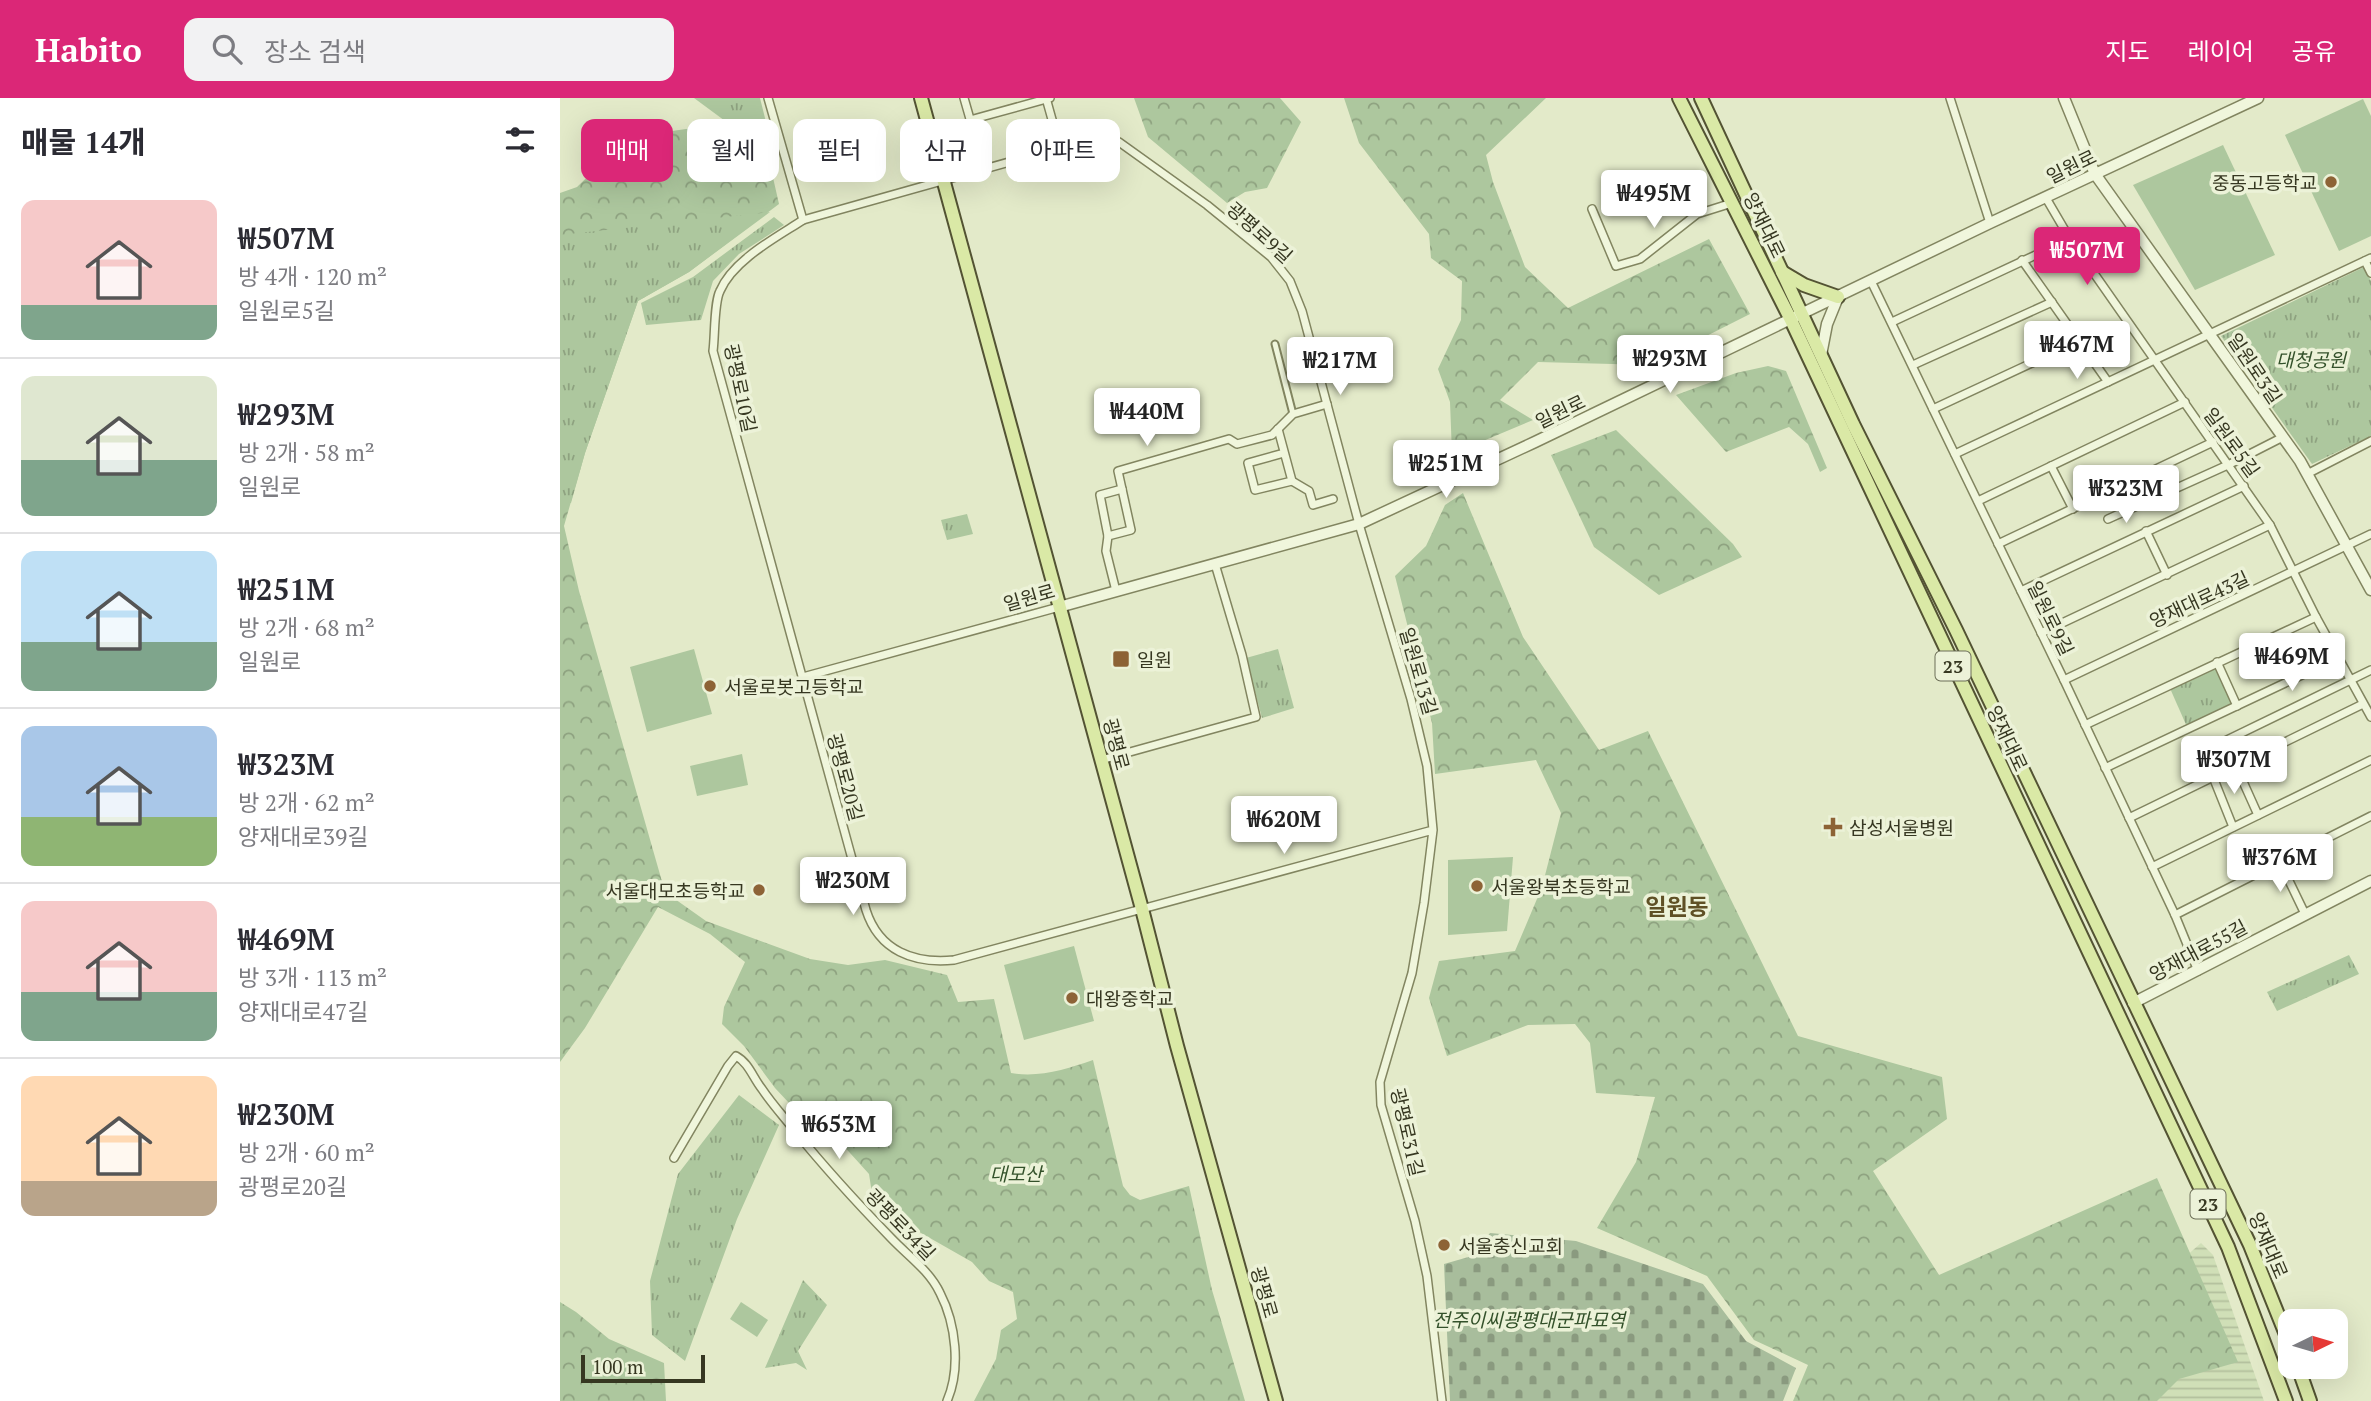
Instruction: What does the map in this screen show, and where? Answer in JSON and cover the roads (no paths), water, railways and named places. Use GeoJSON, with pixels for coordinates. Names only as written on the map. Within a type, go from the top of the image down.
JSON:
{"type":"FeatureCollection","features":[{"type":"Feature","properties":{"kind":"main road","name":"양재대로"},"geometry":{"type":"LineString","coordinates":[[1679,98],[1796,318],[2116,1012],[2228,1247],[2286,1401]]}},
{"type":"Feature","properties":{"kind":"main road","name":"양재대로"},"geometry":{"type":"LineString","coordinates":[[1701,98],[1782,272],[1796,318],[1821,356],[1962,642],[2250,1245],[2278,1315]]}},
{"type":"Feature","properties":{"kind":"main road","name":"광평로"},"geometry":{"type":"LineString","coordinates":[[921,100],[926,119]]}},
{"type":"Feature","properties":{"kind":"main road","name":"광평로"},"geometry":{"type":"LineString","coordinates":[[943,182],[1276,1401]]}},
{"type":"Feature","properties":{"kind":"main road"},"geometry":{"type":"LineString","coordinates":[[1782,272],[1804,285],[1838,297]]}},
{"type":"Feature","properties":{"kind":"main road"},"geometry":{"type":"LineString","coordinates":[[2302,1379],[2310,1401]]}},
{"type":"Feature","properties":{"kind":"street"},"geometry":{"type":"LineString","coordinates":[[768,98],[803,220]]}},
{"type":"Feature","properties":{"kind":"street"},"geometry":{"type":"LineString","coordinates":[[964,98],[970,119]]}},
{"type":"Feature","properties":{"kind":"street"},"geometry":{"type":"LineString","coordinates":[[974,119],[1047,98],[1052,119]]}},
{"type":"Feature","properties":{"kind":"street"},"geometry":{"type":"LineString","coordinates":[[1950,98],[1990,223]]}},
{"type":"Feature","properties":{"kind":"street","name":"일원로3길"},"geometry":{"type":"LineString","coordinates":[[2064,98],[2095,174],[2210,333],[2307,474],[2371,590]]}},
{"type":"Feature","properties":{"kind":"street","name":"일원로"},"geometry":{"type":"LineString","coordinates":[[803,677],[1359,524],[2258,98]]}},
{"type":"Feature","properties":{"kind":"street","name":"광평로9길"},"geometry":{"type":"LineString","coordinates":[[1120,143],[1206,205],[1270,257],[1290,281],[1302,311],[1327,404]]}},
{"type":"Feature","properties":{"kind":"street","name":"광평로10길"},"geometry":{"type":"LineString","coordinates":[[781,599],[713,351],[719,291],[737,266],[803,220],[935,182]]}},
{"type":"Feature","properties":{"kind":"street","name":"일원로5길"},"geometry":{"type":"LineString","coordinates":[[2046,198],[2070,239],[2230,464],[2270,525],[2349,680],[2371,717]]}},
{"type":"Feature","properties":{"kind":"street"},"geometry":{"type":"LineString","coordinates":[[1592,209],[1616,266],[1640,259],[1697,214],[1733,202]]}},
{"type":"Feature","properties":{"kind":"street"},"geometry":{"type":"LineString","coordinates":[[1892,322],[2070,239]]}},
{"type":"Feature","properties":{"kind":"street"},"geometry":{"type":"LineString","coordinates":[[1955,454],[2368,259],[2371,273]]}},
{"type":"Feature","properties":{"kind":"street"},"geometry":{"type":"LineString","coordinates":[[2022,260],[2108,382]]}},
{"type":"Feature","properties":{"kind":"street","name":"일원로9길"},"geometry":{"type":"LineString","coordinates":[[1871,281],[2064,680],[2175,915],[2197,971]]}},
{"type":"Feature","properties":{"kind":"street"},"geometry":{"type":"LineString","coordinates":[[1821,356],[1827,324],[1838,297]]}},
{"type":"Feature","properties":{"kind":"street"},"geometry":{"type":"LineString","coordinates":[[1913,366],[2052,302]]}},
{"type":"Feature","properties":{"kind":"street"},"geometry":{"type":"LineString","coordinates":[[1933,409],[2079,341]]}},
{"type":"Feature","properties":{"kind":"street"},"geometry":{"type":"LineString","coordinates":[[1275,344],[1293,414]]}},
{"type":"Feature","properties":{"kind":"street"},"geometry":{"type":"LineString","coordinates":[[1978,501],[2185,402]]}},
{"type":"Feature","properties":{"kind":"street"},"geometry":{"type":"LineString","coordinates":[[1108,536],[1131,530],[1118,471],[1229,439],[1237,444],[1272,435],[1293,414],[1327,404]]}},
{"type":"Feature","properties":{"kind":"street","name":"일원로13길"},"geometry":{"type":"LineString","coordinates":[[1327,404],[1411,699],[1427,766],[1433,831]]}},
{"type":"Feature","properties":{"kind":"street"},"geometry":{"type":"LineString","coordinates":[[1278,429],[1292,481],[1309,491],[1313,505],[1333,499]]}},
{"type":"Feature","properties":{"kind":"street"},"geometry":{"type":"LineString","coordinates":[[2108,519],[2283,438]]}},
{"type":"Feature","properties":{"kind":"street"},"geometry":{"type":"LineString","coordinates":[[2307,474],[2371,441]]}},
{"type":"Feature","properties":{"kind":"street"},"geometry":{"type":"LineString","coordinates":[[1998,544],[2213,442]]}},
{"type":"Feature","properties":{"kind":"street"},"geometry":{"type":"LineString","coordinates":[[1284,453],[1248,463],[1255,490],[1292,481]]}},
{"type":"Feature","properties":{"kind":"street"},"geometry":{"type":"LineString","coordinates":[[2051,466],[2073,509]]}},
{"type":"Feature","properties":{"kind":"street"},"geometry":{"type":"LineString","coordinates":[[2021,591],[2244,485]]}},
{"type":"Feature","properties":{"kind":"street"},"geometry":{"type":"LineString","coordinates":[[1116,591],[1106,551],[1108,536],[1100,495],[1122,489]]}},
{"type":"Feature","properties":{"kind":"street"},"geometry":{"type":"LineString","coordinates":[[2041,633],[2270,525]]}},
{"type":"Feature","properties":{"kind":"street"},"geometry":{"type":"LineString","coordinates":[[2146,531],[2167,575]]}},
{"type":"Feature","properties":{"kind":"street","name":"양재대로43길"},"geometry":{"type":"LineString","coordinates":[[2064,680],[2371,534]]}},
{"type":"Feature","properties":{"kind":"street"},"geometry":{"type":"LineString","coordinates":[[1101,760],[1256,717],[1242,655],[1216,564]]}},
{"type":"Feature","properties":{"kind":"street","name":"광평로20길"},"geometry":{"type":"LineString","coordinates":[[781,599],[872,928],[894,949],[922,960],[954,960],[1433,831]]}},
{"type":"Feature","properties":{"kind":"street"},"geometry":{"type":"LineString","coordinates":[[2085,725],[2316,617]]}},
{"type":"Feature","properties":{"kind":"street"},"geometry":{"type":"LineString","coordinates":[[2105,768],[2338,658]]}},
{"type":"Feature","properties":{"kind":"street"},"geometry":{"type":"LineString","coordinates":[[2217,662],[2237,706]]}},
{"type":"Feature","properties":{"kind":"street"},"geometry":{"type":"LineString","coordinates":[[2225,741],[2371,670]]}},
{"type":"Feature","properties":{"kind":"street"},"geometry":{"type":"LineString","coordinates":[[2129,818],[2363,704]]}},
{"type":"Feature","properties":{"kind":"street"},"geometry":{"type":"LineString","coordinates":[[2152,867],[2371,760]]}},
{"type":"Feature","properties":{"kind":"street"},"geometry":{"type":"LineString","coordinates":[[2236,766],[2258,815]]}},
{"type":"Feature","properties":{"kind":"street"},"geometry":{"type":"LineString","coordinates":[[2213,777],[2233,827]]}},
{"type":"Feature","properties":{"kind":"street"},"geometry":{"type":"LineString","coordinates":[[2175,915],[2371,816]]}},
{"type":"Feature","properties":{"kind":"street","name":"광평로31길"},"geometry":{"type":"LineString","coordinates":[[1433,831],[1412,973],[1380,1082],[1381,1105],[1415,1221],[1427,1276],[1443,1401]]}},
{"type":"Feature","properties":{"kind":"street"},"geometry":{"type":"LineString","coordinates":[[2280,862],[2305,914]]}},
{"type":"Feature","properties":{"kind":"street","name":"양재대로55길"},"geometry":{"type":"LineString","coordinates":[[2116,1012],[2371,881]]}},
{"type":"Feature","properties":{"kind":"street","name":"광평로34길"},"geometry":{"type":"LineString","coordinates":[[674,1158],[728,1066],[736,1056],[744,1061],[761,1088],[797,1134],[866,1212],[924,1269],[940,1291],[953,1331],[955,1365],[947,1401]]}},
{"type":"Feature","properties":{"kind":"place","name":"중동고등학교"},"geometry":{"type":"Point","coordinates":[2331,182]}},
{"type":"Feature","properties":{"kind":"place","name":"일원"},"geometry":{"type":"Point","coordinates":[1121,659]}},
{"type":"Feature","properties":{"kind":"place","name":"서울로봇고등학교"},"geometry":{"type":"Point","coordinates":[710,686]}},
{"type":"Feature","properties":{"kind":"place","name":"삼성서울병원"},"geometry":{"type":"Point","coordinates":[1833,827]}},
{"type":"Feature","properties":{"kind":"place","name":"서울왕북초등학교"},"geometry":{"type":"Point","coordinates":[1477,886]}},
{"type":"Feature","properties":{"kind":"place","name":"서울대모초등학교"},"geometry":{"type":"Point","coordinates":[759,890]}},
{"type":"Feature","properties":{"kind":"place","name":"대왕중학교"},"geometry":{"type":"Point","coordinates":[1072,998]}},
{"type":"Feature","properties":{"kind":"place","name":"서울충신교회"},"geometry":{"type":"Point","coordinates":[1444,1245]}},
{"type":"Feature","properties":{"kind":"district","name":"일원동"},"geometry":{"type":"Point","coordinates":[1677,906]}},
{"type":"Feature","properties":{"kind":"park label","name":"대청공원"},"geometry":{"type":"Point","coordinates":[2311,359]}},
{"type":"Feature","properties":{"kind":"park label","name":"대모산"},"geometry":{"type":"Point","coordinates":[1016,1173]}},
{"type":"Feature","properties":{"kind":"park label","name":"전주이씨광평대군파묘역"},"geometry":{"type":"Point","coordinates":[1529,1319]}}]}
